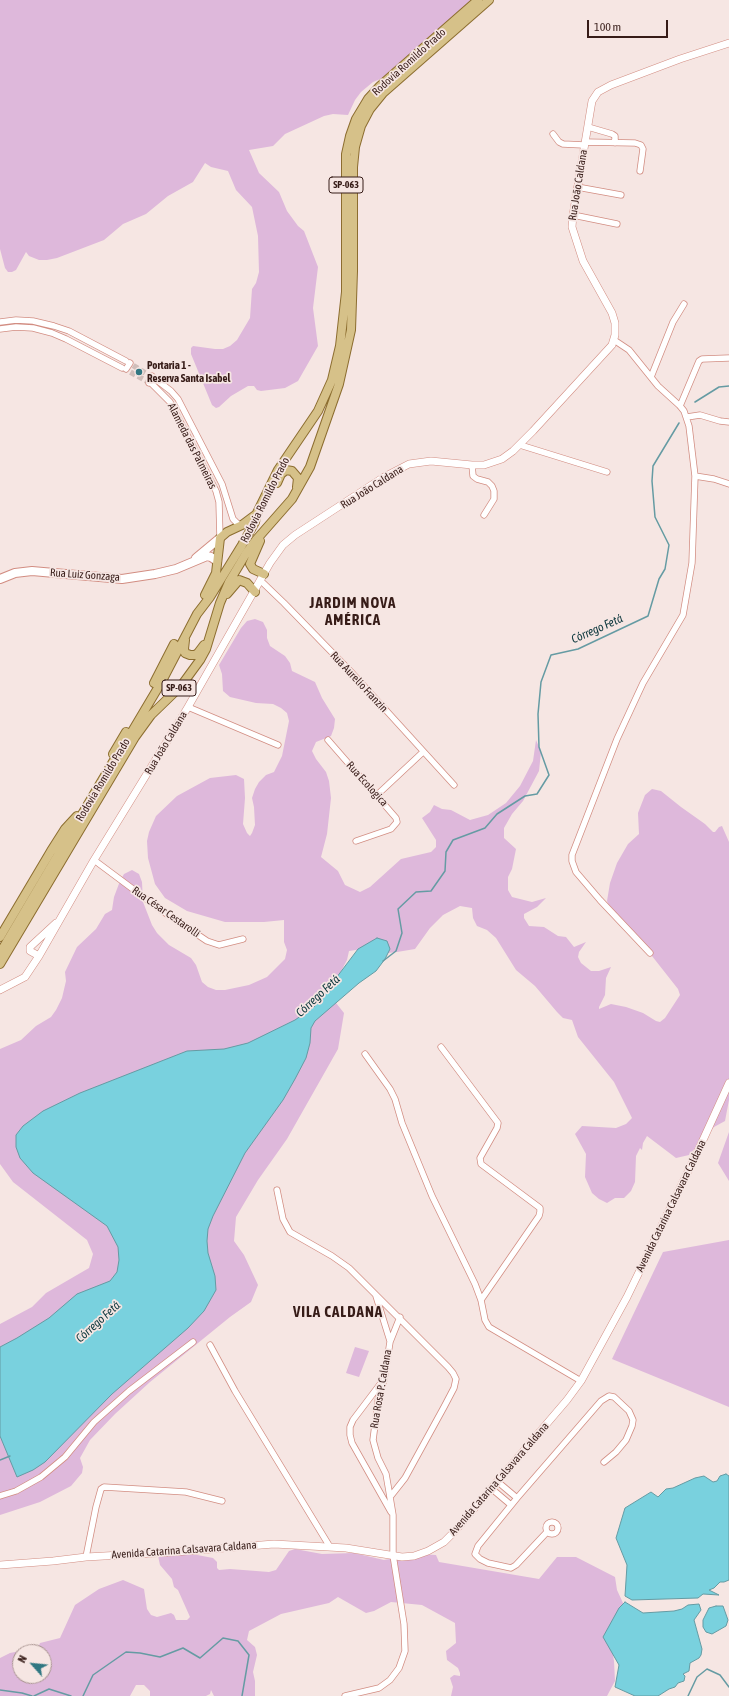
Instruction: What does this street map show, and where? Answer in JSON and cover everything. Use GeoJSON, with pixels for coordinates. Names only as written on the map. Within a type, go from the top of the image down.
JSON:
{"type":"FeatureCollection","features":[{"type":"Feature","properties":{"kind":"main road","name":"Rodovia Romildo Prado"},"geometry":{"type":"LineString","coordinates":[[0,953],[155,692],[197,611],[210,597],[242,545],[255,522],[257,513],[278,470],[323,403],[337,363],[343,323],[346,292],[346,154],[356,119],[368,99],[380,86],[478,0]]}},
{"type":"Feature","properties":{"kind":"main road","name":"Rodovia Romildo Prado"},"geometry":{"type":"LineString","coordinates":[[0,964],[135,737],[151,716],[181,686],[200,660],[206,649],[220,603],[229,582],[247,552],[302,484],[310,467],[339,384],[351,330],[353,271],[353,167],[355,147],[360,126],[370,109],[383,93],[489,0]]}},
{"type":"Feature","properties":{"kind":"main road","name":"Rodovia Romildo Prado"},"geometry":{"type":"LineString","coordinates":[[433,49],[464,26],[493,0]]}},
{"type":"Feature","properties":{"kind":"main road"},"geometry":{"type":"LineString","coordinates":[[255,592],[247,583],[239,580],[235,583],[220,603],[205,643],[198,653],[192,656],[185,653],[184,642],[197,611],[214,578],[220,538],[227,532],[242,525],[257,513],[271,496],[281,474],[286,470],[292,471],[296,474],[298,482],[287,504],[260,540],[250,561],[253,569],[262,578]]}},
{"type":"Feature","properties":{"kind":"main road","name":"Rua Luiz Gonzaga"},"geometry":{"type":"LineString","coordinates":[[193,562],[220,538]]}},
{"type":"Feature","properties":{"kind":"main road","name":"Rua Luiz Gonzaga"},"geometry":{"type":"LineString","coordinates":[[0,579],[15,573],[32,571],[122,579],[155,574],[184,566],[209,556],[217,561]]}},
{"type":"Feature","properties":{"kind":"main road"},"geometry":{"type":"LineString","coordinates":[[0,938],[51,851],[65,830],[75,819],[147,696],[180,633],[197,611]]}},
{"type":"Feature","properties":{"kind":"street","name":"Rua João Caldana"},"geometry":{"type":"LineString","coordinates":[[0,990],[25,977],[39,956],[94,860],[188,707],[280,549],[295,535],[384,477],[409,464],[430,461],[484,465],[502,459],[520,445],[607,352],[614,340],[615,323],[612,313],[583,261],[572,227],[572,214],[592,101],[598,92],[604,88],[680,59],[729,43]]}},
{"type":"Feature","properties":{"kind":"street"},"geometry":{"type":"LineString","coordinates":[[588,127],[612,134],[614,136],[614,143]]}},
{"type":"Feature","properties":{"kind":"street"},"geometry":{"type":"LineString","coordinates":[[553,134],[562,144],[635,143],[643,147],[640,171]]}},
{"type":"Feature","properties":{"kind":"street"},"geometry":{"type":"LineString","coordinates":[[577,187],[621,195]]}},
{"type":"Feature","properties":{"kind":"street"},"geometry":{"type":"LineString","coordinates":[[572,214],[617,224]]}},
{"type":"Feature","properties":{"kind":"street"},"geometry":{"type":"LineString","coordinates":[[651,377],[673,322],[684,304]]}},
{"type":"Feature","properties":{"kind":"street"},"geometry":{"type":"LineString","coordinates":[[0,322],[16,320],[33,321],[54,326],[69,331],[128,362],[124,369],[52,333],[32,328],[16,327],[0,329]]}},
{"type":"Feature","properties":{"kind":"street"},"geometry":{"type":"LineString","coordinates":[[614,340],[629,350],[658,386],[680,406],[687,417],[695,476],[692,563],[683,615],[643,683],[616,739],[572,855],[572,862],[576,872],[650,953]]}},
{"type":"Feature","properties":{"kind":"street"},"geometry":{"type":"LineString","coordinates":[[680,406],[699,361],[729,358]]}},
{"type":"Feature","properties":{"kind":"street","name":"Alameda das Palmeiras"},"geometry":{"type":"LineString","coordinates":[[152,376],[150,383],[170,402],[216,491],[220,538]]}},
{"type":"Feature","properties":{"kind":"street","name":"Alameda das Palmeiras"},"geometry":{"type":"LineString","coordinates":[[158,380],[178,399],[222,484],[232,515],[238,524],[242,525]]}},
{"type":"Feature","properties":{"kind":"street"},"geometry":{"type":"LineString","coordinates":[[687,417],[700,414],[720,421],[729,422]]}},
{"type":"Feature","properties":{"kind":"street"},"geometry":{"type":"LineString","coordinates":[[520,445],[607,472]]}},
{"type":"Feature","properties":{"kind":"street"},"geometry":{"type":"LineString","coordinates":[[472,465],[473,476],[477,479],[488,482],[494,491],[494,498],[484,515]]}},
{"type":"Feature","properties":{"kind":"street"},"geometry":{"type":"LineString","coordinates":[[695,476],[714,479],[729,484]]}},
{"type":"Feature","properties":{"kind":"street","name":"Rua Aurelio Franzin"},"geometry":{"type":"LineString","coordinates":[[262,578],[284,603],[353,674],[422,752],[454,785]]}},
{"type":"Feature","properties":{"kind":"street"},"geometry":{"type":"LineString","coordinates":[[188,707],[278,746]]}},
{"type":"Feature","properties":{"kind":"street","name":"Rua Ecologica"},"geometry":{"type":"LineString","coordinates":[[328,740],[396,818],[397,822],[391,829],[356,841]]}},
{"type":"Feature","properties":{"kind":"street"},"geometry":{"type":"LineString","coordinates":[[377,795],[422,752]]}},
{"type":"Feature","properties":{"kind":"street","name":"Rua César Cestarolli"},"geometry":{"type":"LineString","coordinates":[[94,860],[207,942],[218,945],[243,939]]}},
{"type":"Feature","properties":{"kind":"street"},"geometry":{"type":"LineString","coordinates":[[39,956],[30,951],[30,946],[61,919]]}},
{"type":"Feature","properties":{"kind":"street"},"geometry":{"type":"LineString","coordinates":[[441,1047],[498,1123],[497,1128],[480,1158],[481,1164],[540,1208],[539,1216],[481,1300]]}},
{"type":"Feature","properties":{"kind":"street"},"geometry":{"type":"LineString","coordinates":[[365,1054],[390,1089],[395,1099],[402,1123],[432,1196],[475,1284],[481,1300],[485,1320],[489,1326],[581,1381]]}},
{"type":"Feature","properties":{"kind":"street","name":"Avenida Catarina Calsavara Caldana"},"geometry":{"type":"LineString","coordinates":[[0,1565],[86,1557],[274,1544],[330,1547],[393,1555],[414,1556],[428,1551],[444,1542],[498,1482],[567,1400],[581,1381],[627,1297],[698,1151],[729,1083]]}},
{"type":"Feature","properties":{"kind":"street"},"geometry":{"type":"LineString","coordinates":[[277,1190],[283,1219],[290,1232],[332,1256],[349,1268],[400,1317],[453,1373],[456,1380],[454,1388],[405,1478],[390,1497]]}},
{"type":"Feature","properties":{"kind":"street"},"geometry":{"type":"LineString","coordinates":[[376,1294],[390,1342]]}},
{"type":"Feature","properties":{"kind":"street","name":"Rua Rosa P. Caldana"},"geometry":{"type":"LineString","coordinates":[[345,1696],[379,1688],[390,1680],[399,1668],[405,1651],[404,1624],[393,1555],[393,1515],[386,1474],[378,1458],[373,1440],[379,1394],[384,1380],[390,1342],[400,1317]]}},
{"type":"Feature","properties":{"kind":"street"},"geometry":{"type":"LineString","coordinates":[[0,1496],[16,1491],[41,1476],[65,1457],[94,1422],[129,1391],[193,1342]]}},
{"type":"Feature","properties":{"kind":"street"},"geometry":{"type":"LineString","coordinates":[[210,1345],[330,1547]]}},
{"type":"Feature","properties":{"kind":"street"},"geometry":{"type":"LineString","coordinates":[[384,1380],[353,1420],[350,1427],[350,1435],[352,1443],[393,1515]]}},
{"type":"Feature","properties":{"kind":"street"},"geometry":{"type":"LineString","coordinates":[[547,1532],[514,1567],[511,1568],[480,1560],[475,1554],[476,1550],[511,1505],[601,1401],[609,1396],[614,1397],[629,1411],[632,1426],[626,1440],[604,1462]]}},
{"type":"Feature","properties":{"kind":"street"},"geometry":{"type":"LineString","coordinates":[[498,1482],[517,1498]]}},
{"type":"Feature","properties":{"kind":"street"},"geometry":{"type":"LineString","coordinates":[[86,1557],[96,1507],[104,1487],[186,1492],[222,1502]]}},
{"type":"Feature","properties":{"kind":"street"},"geometry":{"type":"LineString","coordinates":[[492,1489],[511,1505]]}},
{"type":"Feature","properties":{"kind":"shaded area"},"geometry":{"type":"Polygon","coordinates":[[[0,0],[478,0],[390,75],[373,82],[361,92],[355,100],[348,115],[333,114],[324,116],[285,134],[273,146],[249,150],[259,173],[279,192],[287,211],[298,226],[304,231],[318,267],[313,308],[318,346],[298,381],[285,388],[261,391],[257,390],[254,386],[248,386],[231,396],[216,408],[212,405],[191,354],[191,348],[193,346],[223,349],[230,346],[237,340],[250,318],[252,289],[256,283],[259,272],[258,236],[252,207],[236,190],[228,171],[211,167],[205,163],[193,182],[168,196],[146,214],[123,224],[104,240],[57,258],[47,260],[39,260],[29,256],[26,252],[16,270],[8,272],[5,268],[0,249],[0,0]]]}},
{"type":"Feature","properties":{"kind":"shaded area"},"geometry":{"type":"Polygon","coordinates":[[[255,619],[263,622],[267,630],[267,638],[270,646],[285,656],[290,663],[292,671],[315,682],[322,698],[335,719],[331,736],[316,742],[312,751],[326,772],[329,781],[331,798],[327,834],[321,857],[338,871],[345,885],[360,892],[370,887],[401,859],[431,852],[436,847],[436,840],[422,818],[430,812],[434,805],[442,809],[451,810],[470,820],[488,815],[506,803],[520,786],[533,761],[536,740],[541,752],[539,771],[523,801],[512,814],[504,828],[504,838],[516,849],[512,869],[508,877],[508,890],[512,897],[532,902],[546,898],[537,907],[524,914],[524,918],[529,926],[544,927],[558,936],[566,937],[574,947],[586,942],[579,952],[578,957],[581,963],[591,971],[599,971],[611,967],[606,978],[605,995],[599,1009],[611,1004],[626,1007],[643,1013],[660,1022],[665,1018],[680,995],[678,989],[652,956],[610,908],[607,901],[610,883],[617,863],[628,844],[639,834],[638,813],[645,795],[652,789],[661,791],[705,824],[713,832],[722,826],[729,842],[729,1100],[725,1121],[714,1127],[689,1155],[676,1158],[647,1136],[643,1143],[642,1150],[640,1148],[636,1156],[635,1182],[631,1191],[624,1198],[615,1198],[607,1203],[592,1193],[585,1177],[586,1154],[575,1134],[582,1126],[616,1128],[626,1124],[632,1118],[614,1082],[578,1037],[572,1020],[563,1018],[535,986],[516,970],[496,938],[487,930],[477,926],[473,918],[472,908],[460,906],[443,915],[430,928],[415,949],[388,953],[362,949],[349,951],[347,960],[338,977],[325,989],[344,1013],[338,1049],[287,1139],[258,1180],[236,1217],[234,1241],[244,1255],[258,1285],[251,1302],[230,1317],[150,1382],[115,1414],[90,1440],[80,1458],[83,1467],[82,1473],[71,1486],[40,1502],[0,1515],[0,1324],[32,1307],[46,1293],[89,1268],[93,1254],[87,1240],[13,1182],[0,1164],[0,1049],[21,1040],[36,1026],[51,1017],[62,998],[66,981],[65,972],[77,947],[96,929],[105,914],[112,910],[114,897],[120,881],[124,874],[132,870],[139,874],[142,882],[143,902],[152,925],[157,933],[169,945],[191,958],[196,965],[202,982],[208,987],[216,990],[225,990],[249,985],[267,977],[285,959],[287,950],[284,942],[284,920],[264,922],[225,922],[187,911],[165,898],[155,884],[148,858],[147,841],[156,816],[177,796],[210,778],[236,775],[244,779],[245,798],[243,824],[250,836],[252,833],[255,825],[252,798],[259,782],[266,775],[274,772],[282,756],[289,721],[287,713],[273,704],[256,703],[230,697],[223,691],[222,674],[219,665],[241,628],[247,621],[255,619]]]}},
{"type":"Feature","properties":{"kind":"shaded area"},"geometry":{"type":"Polygon","coordinates":[[[729,1132],[729,1181],[718,1163],[729,1132]]]}},
{"type":"Feature","properties":{"kind":"shaded area"},"geometry":{"type":"Polygon","coordinates":[[[729,1240],[729,1407],[612,1359],[663,1252],[729,1240]]]}},
{"type":"Feature","properties":{"kind":"shaded area"},"geometry":{"type":"Polygon","coordinates":[[[355,1347],[369,1351],[359,1377],[346,1373],[355,1347]]]}},
{"type":"Feature","properties":{"kind":"shaded area"},"geometry":{"type":"Polygon","coordinates":[[[295,1549],[322,1554],[354,1553],[384,1560],[417,1554],[436,1555],[439,1562],[539,1579],[557,1557],[576,1557],[615,1577],[617,1590],[623,1603],[629,1610],[612,1649],[615,1681],[607,1696],[451,1696],[453,1687],[450,1678],[454,1675],[460,1676],[458,1668],[447,1660],[446,1651],[456,1643],[455,1623],[422,1605],[391,1602],[374,1611],[366,1613],[338,1597],[329,1603],[281,1614],[249,1631],[247,1640],[255,1647],[257,1655],[253,1672],[255,1681],[255,1696],[214,1696],[211,1690],[210,1694],[206,1696],[150,1696],[150,1691],[144,1685],[136,1685],[130,1696],[0,1696],[0,1658],[10,1653],[12,1653],[12,1684],[52,1684],[52,1644],[40,1643],[60,1638],[75,1605],[99,1589],[123,1580],[144,1589],[147,1609],[151,1615],[157,1617],[171,1613],[174,1615],[176,1620],[187,1620],[190,1617],[178,1590],[174,1587],[172,1579],[160,1565],[158,1556],[192,1554],[213,1558],[217,1562],[217,1568],[219,1570],[230,1569],[269,1572],[276,1570],[289,1551],[295,1549]]]}},
{"type":"Feature","properties":{"kind":"water"},"geometry":{"type":"Polygon","coordinates":[[[377,938],[387,941],[390,949],[385,959],[376,971],[359,983],[315,1021],[311,1028],[310,1043],[306,1058],[283,1100],[245,1153],[213,1216],[208,1229],[207,1241],[208,1253],[215,1276],[216,1290],[204,1311],[188,1328],[112,1394],[45,1462],[33,1470],[17,1477],[0,1436],[0,1347],[49,1318],[77,1294],[110,1281],[117,1272],[119,1260],[118,1247],[107,1226],[33,1173],[20,1158],[16,1147],[16,1135],[23,1126],[43,1111],[80,1093],[187,1051],[224,1049],[248,1043],[295,1020],[315,1006],[358,949],[377,938]]]}},
{"type":"Feature","properties":{"kind":"water"},"geometry":{"type":"Polygon","coordinates":[[[726,1474],[729,1476],[729,1580],[720,1582],[714,1588],[709,1590],[719,1595],[703,1594],[698,1598],[632,1600],[625,1596],[627,1565],[616,1538],[625,1508],[651,1492],[658,1497],[666,1489],[673,1488],[695,1478],[704,1476],[713,1482],[717,1481],[720,1476],[726,1474]]]}},
{"type":"Feature","properties":{"kind":"water"},"geometry":{"type":"Polygon","coordinates":[[[625,1602],[643,1613],[674,1611],[682,1609],[688,1605],[699,1604],[701,1610],[694,1620],[702,1649],[701,1655],[699,1658],[690,1663],[689,1671],[683,1674],[685,1676],[684,1681],[678,1683],[675,1687],[658,1696],[635,1696],[615,1687],[619,1665],[603,1637],[619,1608],[625,1602]]]}},
{"type":"Feature","properties":{"kind":"water"},"geometry":{"type":"Polygon","coordinates":[[[723,1606],[728,1620],[726,1626],[712,1634],[706,1632],[703,1627],[703,1620],[709,1608],[723,1606]]]}},
{"type":"Feature","properties":{"kind":"waterway","name":"Córrego Fetá"},"geometry":{"type":"LineString","coordinates":[[695,402],[719,387],[729,386]]}},
{"type":"Feature","properties":{"kind":"waterway","name":"Córrego Fetá"},"geometry":{"type":"LineString","coordinates":[[383,961],[396,951],[402,933],[398,909],[416,892],[431,891],[445,871],[446,852],[453,840],[485,828],[497,814],[525,796],[537,794],[549,775],[539,747],[538,714],[541,682],[551,655],[578,649],[648,616],[659,579],[665,569],[669,545],[655,517],[652,481],[653,466],[679,423]]}},
{"type":"Feature","properties":{"kind":"waterway","name":"Córrego Fetá"},"geometry":{"type":"LineString","coordinates":[[0,1460],[10,1456]]}},
{"type":"Feature","properties":{"kind":"waterway"},"geometry":{"type":"LineString","coordinates":[[83,1696],[93,1675],[126,1652],[160,1657],[183,1648],[200,1658],[223,1638],[238,1641],[249,1655],[242,1696]]}},
{"type":"Feature","properties":{"kind":"waterway"},"geometry":{"type":"LineString","coordinates":[[688,1696],[697,1677],[707,1669],[720,1675],[729,1687]]}},
{"type":"Feature","properties":{"kind":"waterway"},"geometry":{"type":"LineString","coordinates":[[34,1696],[49,1689],[71,1696]]}},
{"type":"Feature","properties":{"kind":"waterway"},"geometry":{"type":"LineString","coordinates":[[0,1690],[32,1696]]}},
{"type":"Feature","properties":{"kind":"tunnel"},"geometry":{"type":"LineString","coordinates":[[126,361],[158,381]]}},
{"type":"Feature","properties":{"kind":"tunnel"},"geometry":{"type":"LineString","coordinates":[[123,368],[152,384]]}},
{"type":"Feature","properties":{"kind":"place","name":"Portaria 1 - Reserva Santa Isabel"},"geometry":{"type":"Point","coordinates":[139,372]}},
{"type":"Feature","properties":{"kind":"district","name":"JARDIM NOVA AMÉRICA"},"geometry":{"type":"Point","coordinates":[353,612]}},
{"type":"Feature","properties":{"kind":"district","name":"VILA CALDANA"},"geometry":{"type":"Point","coordinates":[338,1312]}}]}
